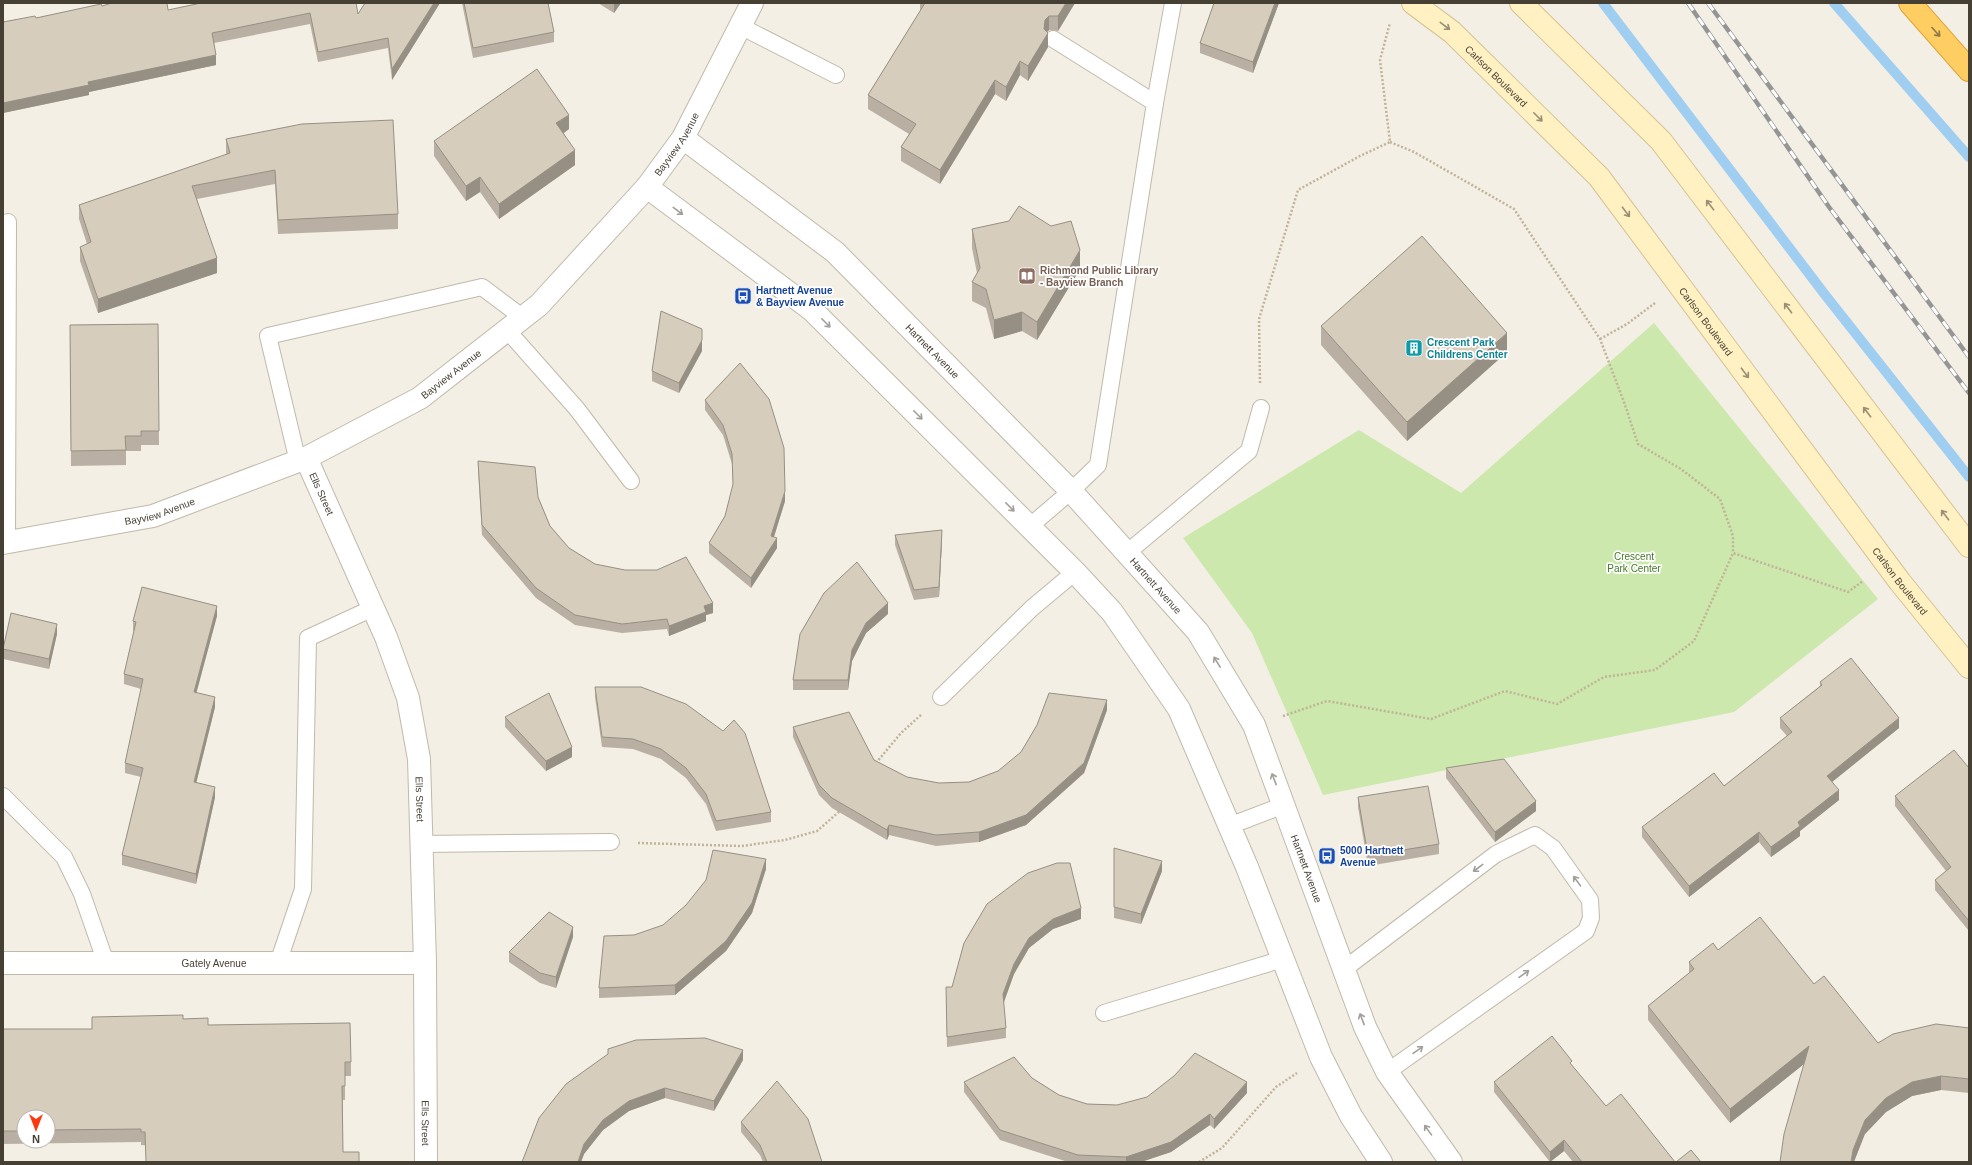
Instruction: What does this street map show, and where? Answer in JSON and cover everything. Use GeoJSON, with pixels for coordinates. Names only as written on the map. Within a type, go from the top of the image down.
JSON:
{"type":"FeatureCollection","features":[{"type":"Feature","properties":{"kind":"highway"},"geometry":{"type":"LineString","coordinates":[[1910,3],[1969,70]]}},
{"type":"Feature","properties":{"kind":"main road","name":"Carlson Boulevard"},"geometry":{"type":"LineString","coordinates":[[1414,3],[1452,32],[1599,177],[1887,565],[1969,667]]}},
{"type":"Feature","properties":{"kind":"main road"},"geometry":{"type":"LineString","coordinates":[[1521,3],[1661,141],[1969,546]]}},
{"type":"Feature","properties":{"kind":"street","name":"Bayview Avenue"},"geometry":{"type":"LineString","coordinates":[[5,542],[153,516],[302,460],[420,398],[539,304],[647,187],[683,138],[752,3]]}},
{"type":"Feature","properties":{"kind":"street","name":"Hartnett Avenue"},"geometry":{"type":"LineString","coordinates":[[683,138],[835,252],[1071,491],[1128,552],[1198,632],[1254,725],[1365,1027],[1387,1072],[1451,1162]]}},
{"type":"Feature","properties":{"kind":"street"},"geometry":{"type":"LineString","coordinates":[[647,187],[812,310],[1075,572],[1112,612],[1178,709],[1229,826],[1321,1057],[1351,1116],[1382,1162]]}},
{"type":"Feature","properties":{"kind":"street","name":"Ells Street"},"geometry":{"type":"LineString","coordinates":[[302,460],[386,637],[408,698],[415,727],[419,759],[426,963],[426,1162]]}},
{"type":"Feature","properties":{"kind":"street","name":"Gately Avenue"},"geometry":{"type":"LineString","coordinates":[[3,963],[426,963]]}},
{"type":"Feature","properties":{"kind":"lane"},"geometry":{"type":"LineString","coordinates":[[1029,527],[1071,491],[1098,465],[1155,103],[1173,3]]}},
{"type":"Feature","properties":{"kind":"lane"},"geometry":{"type":"LineString","coordinates":[[740,26],[836,76]]}},
{"type":"Feature","properties":{"kind":"lane"},"geometry":{"type":"LineString","coordinates":[[1053,39],[1155,103]]}},
{"type":"Feature","properties":{"kind":"lane"},"geometry":{"type":"LineString","coordinates":[[5,542],[8,222]]}},
{"type":"Feature","properties":{"kind":"lane"},"geometry":{"type":"LineString","coordinates":[[302,460],[268,336],[482,287],[515,324],[577,410],[631,481]]}},
{"type":"Feature","properties":{"kind":"lane"},"geometry":{"type":"LineString","coordinates":[[1128,552],[1249,451],[1261,408]]}},
{"type":"Feature","properties":{"kind":"lane"},"geometry":{"type":"LineString","coordinates":[[941,697],[1032,608],[1075,572]]}},
{"type":"Feature","properties":{"kind":"lane"},"geometry":{"type":"LineString","coordinates":[[278,963],[303,888],[308,638],[373,608]]}},
{"type":"Feature","properties":{"kind":"lane"},"geometry":{"type":"LineString","coordinates":[[3,796],[64,857],[82,894],[106,963]]}},
{"type":"Feature","properties":{"kind":"lane"},"geometry":{"type":"LineString","coordinates":[[1229,826],[1284,805]]}},
{"type":"Feature","properties":{"kind":"lane"},"geometry":{"type":"LineString","coordinates":[[1344,970],[1496,854],[1535,835],[1552,848],[1590,900],[1591,918],[1586,931],[1387,1072]]}},
{"type":"Feature","properties":{"kind":"lane"},"geometry":{"type":"LineString","coordinates":[[422,844],[611,842]]}},
{"type":"Feature","properties":{"kind":"lane"},"geometry":{"type":"LineString","coordinates":[[1104,1013],[1283,959]]}},
{"type":"Feature","properties":{"kind":"path"},"geometry":{"type":"LineString","coordinates":[[1390,142],[1380,60],[1392,18]]}},
{"type":"Feature","properties":{"kind":"path"},"geometry":{"type":"LineString","coordinates":[[1254,725],[1327,701],[1431,719],[1505,691],[1557,704],[1604,677],[1654,670],[1694,642],[1733,553],[1733,536],[1720,499],[1681,469],[1638,444],[1600,339],[1514,209],[1414,152],[1390,142],[1360,156],[1298,190],[1259,319],[1261,408]]}},
{"type":"Feature","properties":{"kind":"path"},"geometry":{"type":"LineString","coordinates":[[1600,339],[1627,324],[1680,285]]}},
{"type":"Feature","properties":{"kind":"path"},"geometry":{"type":"LineString","coordinates":[[1733,553],[1848,592],[1887,565]]}},
{"type":"Feature","properties":{"kind":"path"},"geometry":{"type":"LineString","coordinates":[[874,766],[901,732],[941,697]]}},
{"type":"Feature","properties":{"kind":"path"},"geometry":{"type":"LineString","coordinates":[[611,842],[690,846],[742,846],[785,840],[817,831],[847,805]]}},
{"type":"Feature","properties":{"kind":"path"},"geometry":{"type":"LineString","coordinates":[[1199,1162],[1222,1148],[1276,1087],[1321,1057]]}},
{"type":"Feature","properties":{"kind":"green space","name":"Crescent Park Center"},"geometry":{"type":"Polygon","coordinates":[[[1654,323],[1878,599],[1734,712],[1323,795],[1252,633],[1183,538],[1359,430],[1461,493],[1654,323]]]}},
{"type":"Feature","properties":{"kind":"building"},"geometry":{"type":"Polygon","coordinates":[[[112,3],[167,3],[168,10],[201,3],[356,3],[358,14],[365,3],[434,3],[392,69],[388,38],[318,52],[310,13],[212,33],[216,55],[88,82],[89,85],[3,103],[3,22],[35,16],[36,18],[112,3]]]}},
{"type":"Feature","properties":{"kind":"building"},"geometry":{"type":"Polygon","coordinates":[[[464,3],[548,3],[554,32],[473,48],[464,3]]]}},
{"type":"Feature","properties":{"kind":"building"},"geometry":{"type":"Polygon","coordinates":[[[925,3],[1066,3],[1058,16],[1049,16],[1045,20],[1044,29],[1048,33],[1028,66],[1020,61],[1006,87],[995,80],[940,170],[901,147],[916,124],[868,95],[925,3]]]}},
{"type":"Feature","properties":{"kind":"building"},"geometry":{"type":"Polygon","coordinates":[[[1214,3],[1275,3],[1253,62],[1200,43],[1214,3]]]}},
{"type":"Feature","properties":{"kind":"building"},"geometry":{"type":"Polygon","coordinates":[[[537,69],[569,115],[556,123],[575,150],[499,204],[480,177],[466,186],[434,141],[537,69]]]}},
{"type":"Feature","properties":{"kind":"building"},"geometry":{"type":"Polygon","coordinates":[[[393,120],[398,214],[278,220],[275,170],[192,186],[217,258],[98,299],[80,247],[91,242],[79,205],[230,153],[226,139],[302,124],[393,120]]]}},
{"type":"Feature","properties":{"kind":"building","name":"Richmond Public Library - Bayview Branch"},"geometry":{"type":"Polygon","coordinates":[[[1019,206],[1051,226],[1071,221],[1080,250],[1037,322],[1022,312],[994,320],[986,289],[972,282],[980,268],[972,229],[1009,221],[1019,206]]]}},
{"type":"Feature","properties":{"kind":"building","name":"Crescent Park Childrens Center"},"geometry":{"type":"Polygon","coordinates":[[[1422,236],[1507,333],[1407,422],[1321,326],[1422,236]]]}},
{"type":"Feature","properties":{"kind":"building"},"geometry":{"type":"Polygon","coordinates":[[[661,311],[702,329],[702,340],[679,383],[652,371],[661,311]]]}},
{"type":"Feature","properties":{"kind":"building"},"geometry":{"type":"Polygon","coordinates":[[[158,324],[159,431],[141,431],[141,436],[125,436],[126,450],[71,451],[70,325],[158,324]]]}},
{"type":"Feature","properties":{"kind":"building"},"geometry":{"type":"Polygon","coordinates":[[[740,363],[769,399],[784,448],[785,491],[771,536],[777,538],[751,578],[709,543],[725,516],[733,484],[732,454],[723,425],[705,400],[740,363]]]}},
{"type":"Feature","properties":{"kind":"building"},"geometry":{"type":"Polygon","coordinates":[[[478,461],[535,467],[538,497],[550,526],[569,548],[595,564],[625,570],[657,570],[686,557],[713,603],[704,606],[706,612],[669,626],[667,619],[622,624],[575,615],[536,588],[482,525],[478,461]]]}},
{"type":"Feature","properties":{"kind":"building"},"geometry":{"type":"Polygon","coordinates":[[[942,530],[939,587],[914,590],[895,535],[942,530]]]}},
{"type":"Feature","properties":{"kind":"building"},"geometry":{"type":"Polygon","coordinates":[[[857,562],[888,603],[866,623],[852,650],[848,680],[793,680],[800,634],[824,593],[857,562]]]}},
{"type":"Feature","properties":{"kind":"building"},"geometry":{"type":"Polygon","coordinates":[[[142,587],[217,606],[194,692],[215,697],[194,782],[215,787],[196,874],[122,855],[143,768],[125,763],[143,679],[124,674],[136,622],[133,621],[142,587]]]}},
{"type":"Feature","properties":{"kind":"building"},"geometry":{"type":"Polygon","coordinates":[[[11,613],[57,624],[49,659],[3,649],[11,613]]]}},
{"type":"Feature","properties":{"kind":"building"},"geometry":{"type":"Polygon","coordinates":[[[1851,658],[1899,718],[1827,776],[1839,790],[1798,822],[1800,826],[1771,847],[1759,832],[1689,886],[1642,827],[1714,773],[1724,786],[1792,732],[1780,718],[1822,685],[1820,682],[1851,658]]]}},
{"type":"Feature","properties":{"kind":"building"},"geometry":{"type":"Polygon","coordinates":[[[595,687],[641,687],[686,704],[723,731],[734,720],[745,733],[771,812],[716,821],[706,794],[686,768],[661,749],[633,739],[602,737],[595,687]]]}},
{"type":"Feature","properties":{"kind":"building"},"geometry":{"type":"Polygon","coordinates":[[[549,693],[572,747],[546,761],[505,717],[549,693]]]}},
{"type":"Feature","properties":{"kind":"building"},"geometry":{"type":"Polygon","coordinates":[[[1049,693],[1107,700],[1084,763],[1026,815],[979,832],[936,835],[889,825],[887,830],[832,798],[819,785],[793,727],[849,712],[874,760],[907,777],[939,783],[969,782],[998,771],[1021,752],[1037,725],[1049,693]]]}},
{"type":"Feature","properties":{"kind":"building"},"geometry":{"type":"Polygon","coordinates":[[[1954,750],[1969,768],[1969,921],[1935,880],[1951,867],[1895,796],[1954,750]]]}},
{"type":"Feature","properties":{"kind":"building"},"geometry":{"type":"Polygon","coordinates":[[[1504,759],[1536,801],[1495,832],[1446,768],[1504,759]]]}},
{"type":"Feature","properties":{"kind":"building"},"geometry":{"type":"Polygon","coordinates":[[[1428,786],[1439,844],[1368,856],[1358,797],[1428,786]]]}},
{"type":"Feature","properties":{"kind":"building"},"geometry":{"type":"Polygon","coordinates":[[[1114,848],[1162,861],[1141,914],[1114,907],[1114,848]]]}},
{"type":"Feature","properties":{"kind":"building"},"geometry":{"type":"Polygon","coordinates":[[[713,850],[766,859],[752,903],[726,941],[675,985],[599,988],[604,936],[634,935],[663,925],[686,905],[706,880],[713,850]]]}},
{"type":"Feature","properties":{"kind":"building"},"geometry":{"type":"Polygon","coordinates":[[[1057,863],[1070,863],[1081,908],[1053,919],[1029,938],[1014,964],[1003,994],[1006,1028],[947,1037],[946,987],[952,987],[964,943],[987,904],[1028,873],[1057,863]]]}},
{"type":"Feature","properties":{"kind":"building"},"geometry":{"type":"Polygon","coordinates":[[[549,912],[573,927],[556,977],[540,973],[509,952],[549,912]]]}},
{"type":"Feature","properties":{"kind":"building"},"geometry":{"type":"Polygon","coordinates":[[[1760,917],[1814,984],[1824,976],[1878,1043],[1893,1034],[1936,1024],[1969,1028],[1969,1079],[1941,1076],[1912,1082],[1886,1098],[1865,1120],[1853,1150],[1851,1162],[1780,1162],[1784,1134],[1809,1046],[1730,1109],[1648,1006],[1694,969],[1689,962],[1713,943],[1718,950],[1760,917]]]}},
{"type":"Feature","properties":{"kind":"building"},"geometry":{"type":"Polygon","coordinates":[[[183,1015],[183,1019],[208,1018],[208,1025],[350,1023],[351,1062],[345,1062],[345,1086],[342,1086],[343,1152],[359,1152],[359,1162],[146,1162],[145,1132],[141,1132],[141,1129],[56,1130],[56,1109],[16,1109],[16,1131],[3,1131],[3,1029],[92,1029],[92,1017],[183,1015]]]}},
{"type":"Feature","properties":{"kind":"building"},"geometry":{"type":"Polygon","coordinates":[[[1552,1036],[1572,1061],[1570,1063],[1606,1106],[1621,1094],[1675,1162],[1582,1162],[1564,1140],[1550,1152],[1494,1082],[1552,1036]]]}},
{"type":"Feature","properties":{"kind":"building"},"geometry":{"type":"Polygon","coordinates":[[[705,1038],[743,1050],[714,1101],[665,1088],[629,1101],[603,1120],[584,1144],[578,1162],[522,1162],[539,1118],[566,1084],[608,1054],[608,1049],[636,1040],[705,1038]]]}},
{"type":"Feature","properties":{"kind":"building"},"geometry":{"type":"Polygon","coordinates":[[[1195,1053],[1247,1082],[1214,1119],[1210,1114],[1171,1142],[1126,1157],[1078,1155],[1000,1130],[964,1082],[1014,1057],[1032,1078],[1059,1095],[1087,1104],[1117,1105],[1147,1097],[1174,1076],[1195,1053]]]}},
{"type":"Feature","properties":{"kind":"building"},"geometry":{"type":"Polygon","coordinates":[[[777,1081],[808,1119],[822,1162],[767,1162],[760,1145],[741,1122],[777,1081]]]}},
{"type":"Feature","properties":{"kind":"building"},"geometry":{"type":"Polygon","coordinates":[[[1691,1150],[1701,1162],[1676,1162],[1691,1150]]]}},
{"type":"Feature","properties":{"kind":"waterway"},"geometry":{"type":"LineString","coordinates":[[1603,3],[1826,296],[1969,477]]}},
{"type":"Feature","properties":{"kind":"waterway"},"geometry":{"type":"LineString","coordinates":[[1834,3],[1969,157]]}},
{"type":"Feature","properties":{"kind":"railway"},"geometry":{"type":"LineString","coordinates":[[1688,3],[1829,207],[1969,393]]}},
{"type":"Feature","properties":{"kind":"railway"},"geometry":{"type":"LineString","coordinates":[[1708,3],[1969,357]]}},
{"type":"Feature","properties":{"kind":"place","name":"Richmond Public Library - Bayview Branch"},"geometry":{"type":"Point","coordinates":[1027,276]}},
{"type":"Feature","properties":{"kind":"place","name":"Hartnett Avenue & Bayview Avenue"},"geometry":{"type":"Point","coordinates":[743,296]}},
{"type":"Feature","properties":{"kind":"place","name":"Crescent Park Childrens Center"},"geometry":{"type":"Point","coordinates":[1414,348]}},
{"type":"Feature","properties":{"kind":"place","name":"5000 Hartnett Avenue"},"geometry":{"type":"Point","coordinates":[1327,856]}}]}
